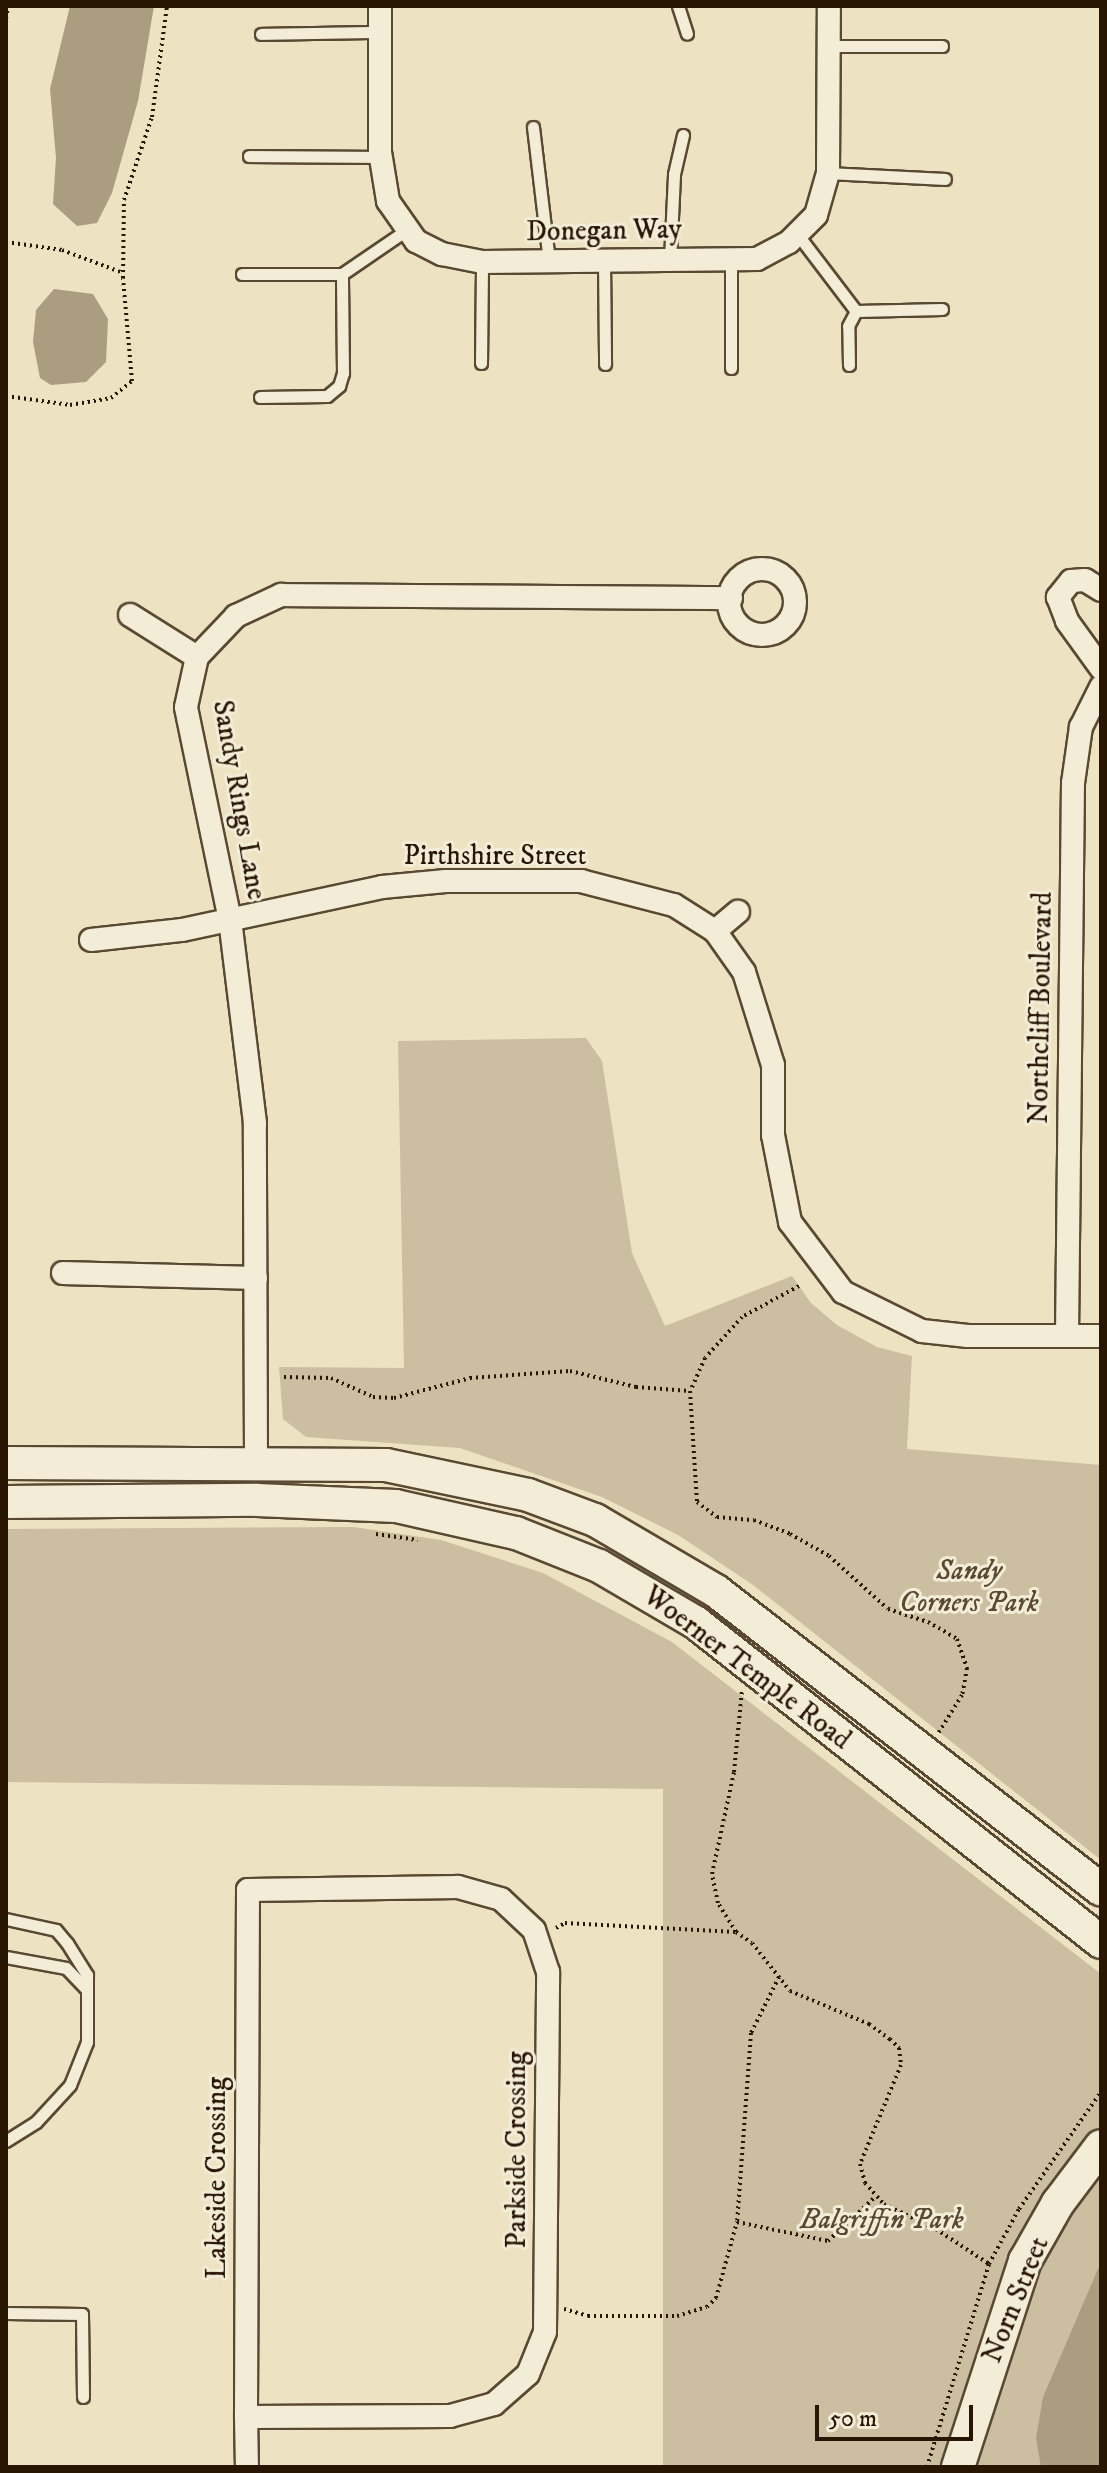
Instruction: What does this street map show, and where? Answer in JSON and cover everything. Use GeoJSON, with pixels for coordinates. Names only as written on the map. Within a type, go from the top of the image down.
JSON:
{"type":"FeatureCollection","features":[{"type":"Feature","properties":{"kind":"main road","name":"Woerner Temple Road"},"geometry":{"type":"LineString","coordinates":[[6,1463],[256,1461],[386,1465],[460,1477],[595,1520],[716,1591],[1101,1890]]}},
{"type":"Feature","properties":{"kind":"main road","name":"Woerner Temple Road"},"geometry":{"type":"LineString","coordinates":[[6,1502],[302,1500],[396,1506],[516,1533],[599,1566],[695,1622],[1101,1942]]}},
{"type":"Feature","properties":{"kind":"main road","name":"Norn Street"},"geometry":{"type":"LineString","coordinates":[[958,2467],[1025,2261],[1058,2203],[1101,2146]]}},
{"type":"Feature","properties":{"kind":"street"},"geometry":{"type":"LineString","coordinates":[[380,6],[380,157],[388,201],[405,231]]}},
{"type":"Feature","properties":{"kind":"street","name":"Donegan Way"},"geometry":{"type":"LineString","coordinates":[[405,231],[442,254],[482,262],[757,259],[798,235],[816,215],[828,173],[829,6]]}},
{"type":"Feature","properties":{"kind":"street"},"geometry":{"type":"LineString","coordinates":[[1101,590],[1085,580],[1071,581],[1058,597],[1067,621],[1101,668]]}},
{"type":"Feature","properties":{"kind":"street"},"geometry":{"type":"LineString","coordinates":[[130,615],[197,657],[236,616],[281,595],[731,598]]}},
{"type":"Feature","properties":{"kind":"street","name":"Sandy Rings Lane"},"geometry":{"type":"LineString","coordinates":[[197,657],[186,707],[230,920],[255,1123],[256,1461]]}},
{"type":"Feature","properties":{"kind":"street","name":"Northcliff Boulevard"},"geometry":{"type":"LineString","coordinates":[[1067,1336],[1073,783],[1081,727],[1101,687]]}},
{"type":"Feature","properties":{"kind":"street","name":"Pirthshire Street"},"geometry":{"type":"LineString","coordinates":[[91,940],[230,920],[382,887],[581,881],[674,905],[715,931],[744,972],[773,1065],[773,1135],[790,1222],[843,1292],[922,1331],[1101,1336]]}},
{"type":"Feature","properties":{"kind":"street"},"geometry":{"type":"LineString","coordinates":[[715,931],[738,912]]}},
{"type":"Feature","properties":{"kind":"street"},"geometry":{"type":"LineString","coordinates":[[63,1273],[256,1278]]}},
{"type":"Feature","properties":{"kind":"street","name":"Parkside Crossing"},"geometry":{"type":"LineString","coordinates":[[246,2417],[450,2416],[494,2404],[528,2374],[545,2332],[548,1972],[536,1937],[501,1899],[458,1887],[248,1890]]}},
{"type":"Feature","properties":{"kind":"street","name":"Lakeside Crossing"},"geometry":{"type":"LineString","coordinates":[[247,2467],[248,1890]]}},
{"type":"Feature","properties":{"kind":"lane"},"geometry":{"type":"LineString","coordinates":[[678,6],[687,34]]}},
{"type":"Feature","properties":{"kind":"lane"},"geometry":{"type":"LineString","coordinates":[[261,34],[380,32]]}},
{"type":"Feature","properties":{"kind":"lane"},"geometry":{"type":"LineString","coordinates":[[829,46],[942,46]]}},
{"type":"Feature","properties":{"kind":"lane"},"geometry":{"type":"LineString","coordinates":[[533,127],[549,261]]}},
{"type":"Feature","properties":{"kind":"lane"},"geometry":{"type":"LineString","coordinates":[[670,260],[674,174],[683,135]]}},
{"type":"Feature","properties":{"kind":"lane"},"geometry":{"type":"LineString","coordinates":[[249,156],[380,157]]}},
{"type":"Feature","properties":{"kind":"lane"},"geometry":{"type":"LineString","coordinates":[[828,173],[945,179]]}},
{"type":"Feature","properties":{"kind":"lane"},"geometry":{"type":"LineString","coordinates":[[242,274],[342,274],[405,231]]}},
{"type":"Feature","properties":{"kind":"lane"},"geometry":{"type":"LineString","coordinates":[[798,235],[856,311]]}},
{"type":"Feature","properties":{"kind":"lane"},"geometry":{"type":"LineString","coordinates":[[731,259],[731,368]]}},
{"type":"Feature","properties":{"kind":"lane"},"geometry":{"type":"LineString","coordinates":[[604,261],[605,364]]}},
{"type":"Feature","properties":{"kind":"lane"},"geometry":{"type":"LineString","coordinates":[[481,363],[482,262]]}},
{"type":"Feature","properties":{"kind":"lane"},"geometry":{"type":"LineString","coordinates":[[260,397],[327,396],[339,386],[343,373],[342,274]]}},
{"type":"Feature","properties":{"kind":"lane"},"geometry":{"type":"LineString","coordinates":[[856,311],[942,309]]}},
{"type":"Feature","properties":{"kind":"lane"},"geometry":{"type":"LineString","coordinates":[[849,365],[848,326],[856,311]]}},
{"type":"Feature","properties":{"kind":"lane"},"geometry":{"type":"LineString","coordinates":[[6,1919],[56,1930],[87,1975],[87,2042],[70,2085],[36,2122],[6,2141]]}},
{"type":"Feature","properties":{"kind":"lane"},"geometry":{"type":"LineString","coordinates":[[6,1957],[66,1968],[87,1990]]}},
{"type":"Feature","properties":{"kind":"lane"},"geometry":{"type":"LineString","coordinates":[[6,2313],[82,2314],[83,2397]]}},
{"type":"Feature","properties":{"kind":"path"},"geometry":{"type":"LineString","coordinates":[[6,19],[8,6]]}},
{"type":"Feature","properties":{"kind":"path"},"geometry":{"type":"LineString","coordinates":[[6,396],[70,405],[126,389],[132,368],[123,273],[124,200],[152,117],[167,6]]}},
{"type":"Feature","properties":{"kind":"path"},"geometry":{"type":"LineString","coordinates":[[6,242],[62,250],[123,273]]}},
{"type":"Feature","properties":{"kind":"path"},"geometry":{"type":"LineString","coordinates":[[799,1286],[742,1317],[705,1358],[690,1391],[697,1502],[717,1517],[754,1520],[790,1534],[829,1556],[888,1609],[928,1622],[957,1639],[967,1668],[962,1695],[939,1732]]}},
{"type":"Feature","properties":{"kind":"path"},"geometry":{"type":"LineString","coordinates":[[284,1377],[331,1378],[373,1397],[394,1398],[470,1378],[570,1371],[636,1387],[690,1391]]}},
{"type":"Feature","properties":{"kind":"path"},"geometry":{"type":"LineString","coordinates":[[368,1532],[429,1542]]}},
{"type":"Feature","properties":{"kind":"path"},"geometry":{"type":"LineString","coordinates":[[729,1682],[750,1696]]}},
{"type":"Feature","properties":{"kind":"path"},"geometry":{"type":"LineString","coordinates":[[742,1691],[734,1772],[712,1874],[718,1903],[736,1932],[752,1943],[790,1991],[869,2024],[899,2048],[901,2065],[860,2164],[874,2198],[989,2264]]}},
{"type":"Feature","properties":{"kind":"path"},"geometry":{"type":"LineString","coordinates":[[536,1937],[565,1923],[736,1932]]}},
{"type":"Feature","properties":{"kind":"path"},"geometry":{"type":"LineString","coordinates":[[546,2303],[588,2316],[677,2316],[707,2307],[716,2298],[737,2222],[751,2033],[779,1977]]}},
{"type":"Feature","properties":{"kind":"path"},"geometry":{"type":"LineString","coordinates":[[737,2222],[828,2241],[874,2198]]}},
{"type":"Feature","properties":{"kind":"green space","name":"Sandy Corners Park"},"geometry":{"type":"Polygon","coordinates":[[[586,1038],[602,1061],[632,1253],[665,1326],[792,1276],[811,1303],[837,1325],[877,1347],[912,1356],[907,1449],[1101,1465],[1101,1860],[753,1585],[678,1535],[602,1497],[460,1448],[306,1437],[283,1419],[279,1367],[404,1368],[398,1041],[586,1038]]]}},
{"type":"Feature","properties":{"kind":"green space","name":"Balgriffin Park"},"geometry":{"type":"Polygon","coordinates":[[[354,1527],[441,1540],[543,1573],[672,1642],[1101,1974],[1101,2467],[663,2467],[663,1789],[6,1782],[6,1529],[354,1527]]]}},
{"type":"Feature","properties":{"kind":"shaded area"},"geometry":{"type":"Polygon","coordinates":[[[70,6],[154,6],[138,101],[112,193],[97,223],[77,226],[53,204],[56,158],[50,89],[70,6]]]}},
{"type":"Feature","properties":{"kind":"shaded area"},"geometry":{"type":"Polygon","coordinates":[[[54,289],[93,294],[108,319],[106,362],[86,382],[51,385],[40,378],[33,342],[36,310],[54,289]]]}},
{"type":"Feature","properties":{"kind":"shaded area"},"geometry":{"type":"Polygon","coordinates":[[[1101,2262],[1101,2467],[1041,2467],[1036,2438],[1043,2397],[1101,2262]]]}}]}
